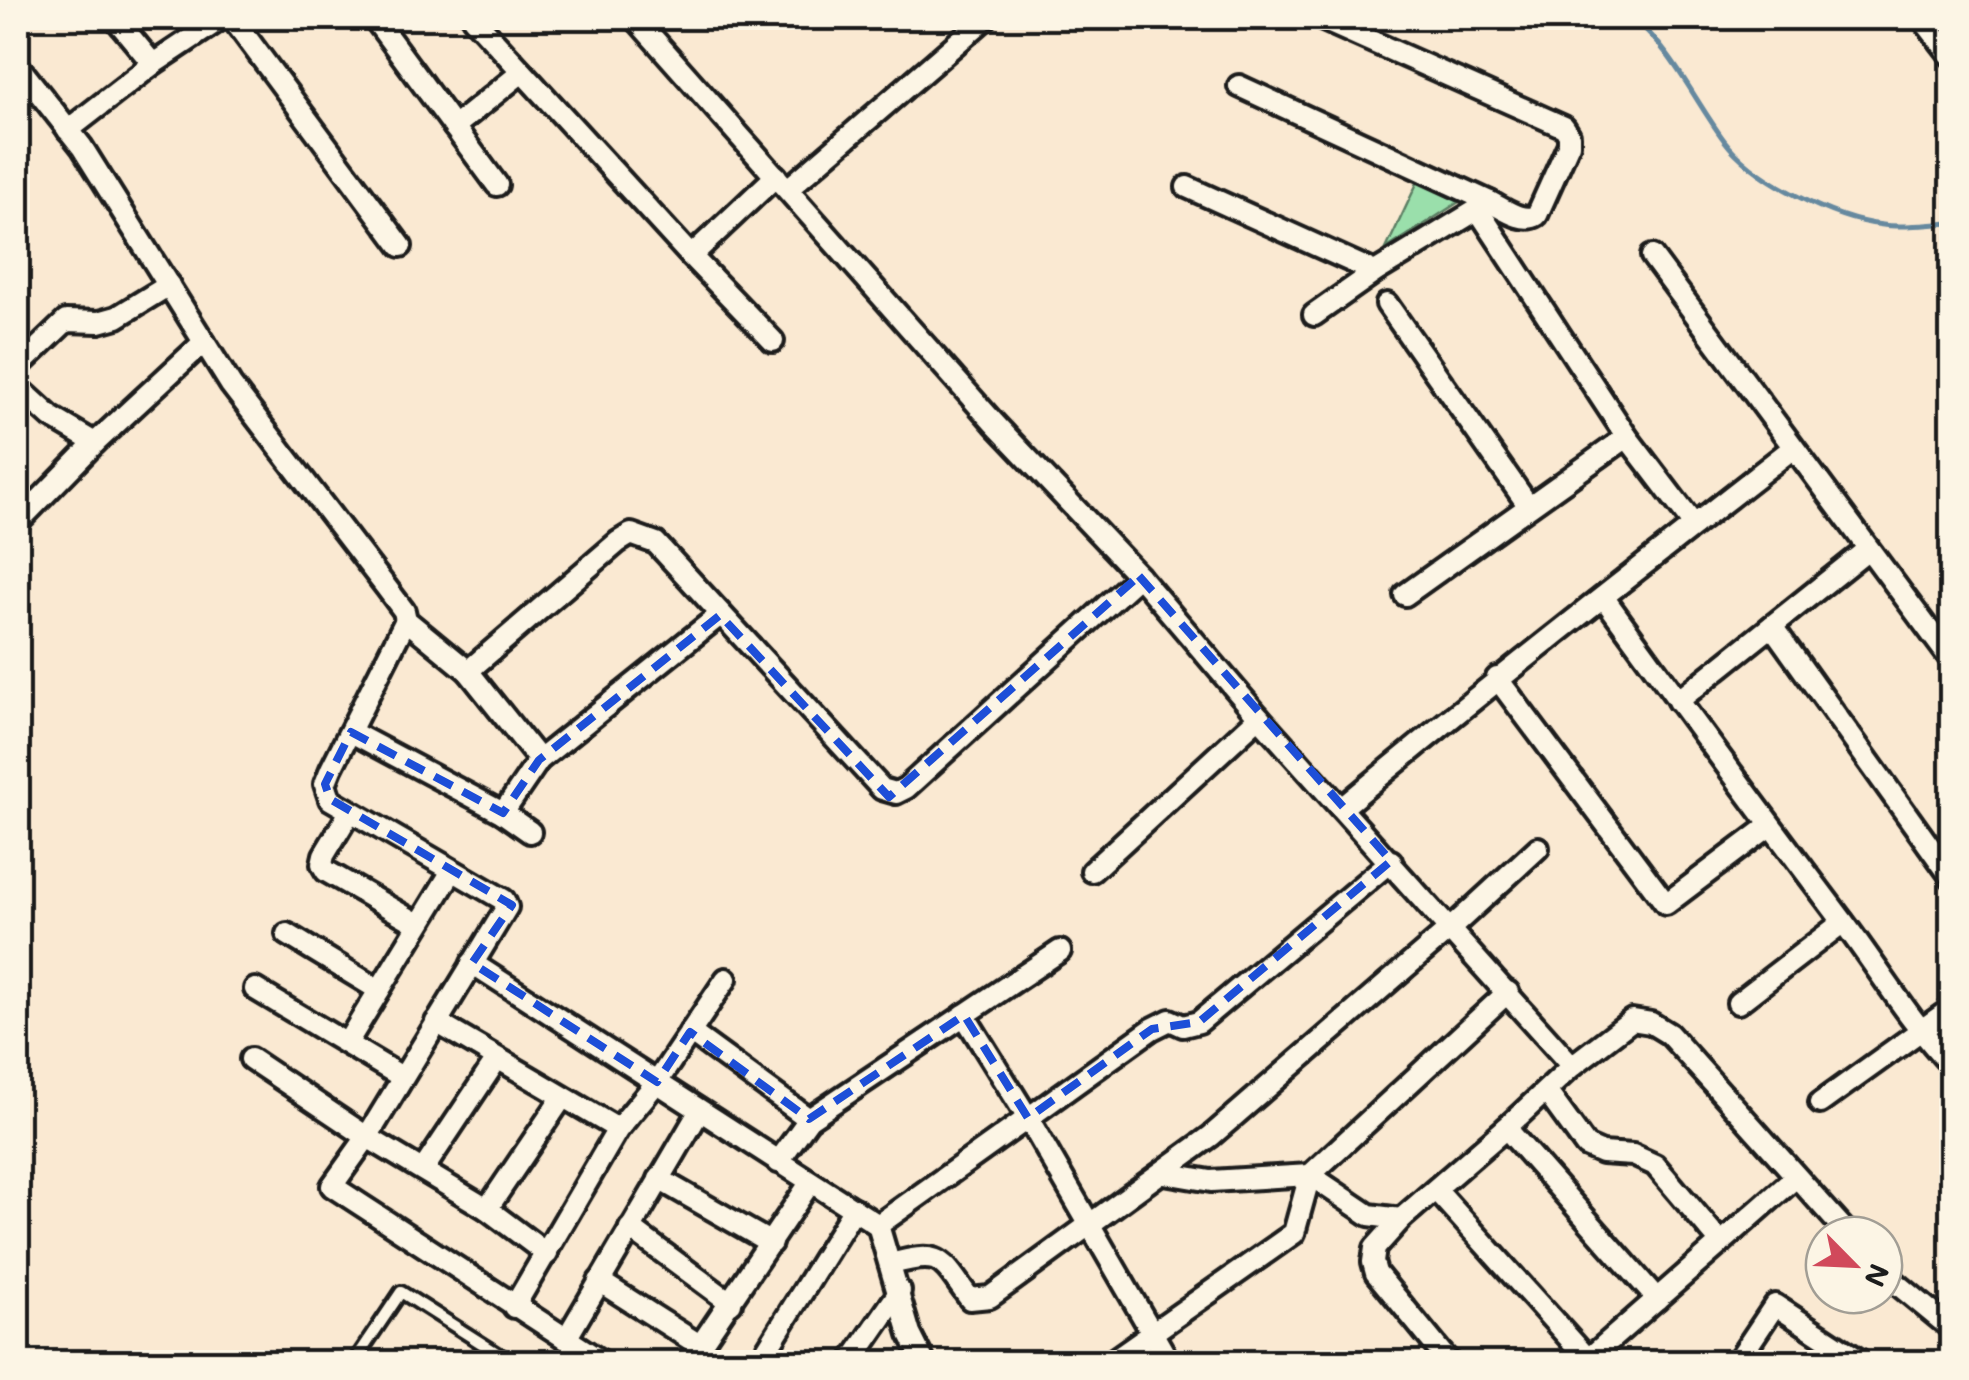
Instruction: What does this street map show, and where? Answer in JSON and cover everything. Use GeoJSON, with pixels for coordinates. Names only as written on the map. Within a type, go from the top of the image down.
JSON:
{"type":"FeatureCollection","features":[{"type":"Feature","properties":{"kind":"street"},"geometry":{"type":"LineString","coordinates":[[115,18],[153,64]]}},
{"type":"Feature","properties":{"kind":"street"},"geometry":{"type":"LineString","coordinates":[[68,130],[153,64],[222,18]]}},
{"type":"Feature","properties":{"kind":"street"},"geometry":{"type":"LineString","coordinates":[[232,18],[401,246]]}},
{"type":"Feature","properties":{"kind":"street"},"geometry":{"type":"LineString","coordinates":[[374,18],[497,186]]}},
{"type":"Feature","properties":{"kind":"street"},"geometry":{"type":"LineString","coordinates":[[473,18],[774,341]]}},
{"type":"Feature","properties":{"kind":"street"},"geometry":{"type":"LineString","coordinates":[[635,18],[994,423],[1138,576],[1572,1066]]}},
{"type":"Feature","properties":{"kind":"street"},"geometry":{"type":"LineString","coordinates":[[691,256],[986,18]]}},
{"type":"Feature","properties":{"kind":"street"},"geometry":{"type":"LineString","coordinates":[[1239,86],[1484,206],[1522,218],[1537,215],[1568,144],[1569,135],[1564,127],[1319,18]]}},
{"type":"Feature","properties":{"kind":"street"},"geometry":{"type":"LineString","coordinates":[[1922,18],[1952,57]]}},
{"type":"Feature","properties":{"kind":"street"},"geometry":{"type":"LineString","coordinates":[[18,66],[68,130],[230,385],[386,587],[406,620],[468,671],[539,760]]}},
{"type":"Feature","properties":{"kind":"street"},"geometry":{"type":"LineString","coordinates":[[454,127],[522,72]]}},
{"type":"Feature","properties":{"kind":"street"},"geometry":{"type":"LineString","coordinates":[[1187,187],[1376,272]]}},
{"type":"Feature","properties":{"kind":"street"},"geometry":{"type":"LineString","coordinates":[[1314,315],[1484,206]]}},
{"type":"Feature","properties":{"kind":"street"},"geometry":{"type":"LineString","coordinates":[[1484,206],[1627,437],[1694,525]]}},
{"type":"Feature","properties":{"kind":"street"},"geometry":{"type":"LineString","coordinates":[[1652,256],[1952,661]]}},
{"type":"Feature","properties":{"kind":"street"},"geometry":{"type":"LineString","coordinates":[[18,367],[66,321],[99,322],[117,317],[168,286]]}},
{"type":"Feature","properties":{"kind":"street"},"geometry":{"type":"LineString","coordinates":[[1388,304],[1528,505]]}},
{"type":"Feature","properties":{"kind":"street"},"geometry":{"type":"LineString","coordinates":[[18,522],[95,443],[204,342]]}},
{"type":"Feature","properties":{"kind":"street"},"geometry":{"type":"LineString","coordinates":[[18,388],[51,416],[95,443]]}},
{"type":"Feature","properties":{"kind":"street"},"geometry":{"type":"LineString","coordinates":[[1405,594],[1627,437]]}},
{"type":"Feature","properties":{"kind":"street"},"geometry":{"type":"LineString","coordinates":[[1343,808],[1497,678],[1793,448]]}},
{"type":"Feature","properties":{"kind":"street"},"geometry":{"type":"LineString","coordinates":[[468,671],[632,534],[656,544],[882,790],[896,793],[1138,576]]}},
{"type":"Feature","properties":{"kind":"street"},"geometry":{"type":"LineString","coordinates":[[1678,701],[1868,549]]}},
{"type":"Feature","properties":{"kind":"street"},"geometry":{"type":"LineString","coordinates":[[1604,598],[1920,1033],[1952,1066]]}},
{"type":"Feature","properties":{"kind":"street"},"geometry":{"type":"LineString","coordinates":[[503,813],[539,760],[720,616]]}},
{"type":"Feature","properties":{"kind":"street"},"geometry":{"type":"LineString","coordinates":[[406,620],[325,784],[330,800],[504,900],[507,907],[367,1136],[332,1186],[602,1362]]}},
{"type":"Feature","properties":{"kind":"street"},"geometry":{"type":"LineString","coordinates":[[1772,626],[1952,878]]}},
{"type":"Feature","properties":{"kind":"street"},"geometry":{"type":"LineString","coordinates":[[1497,678],[1666,904],[1768,826]]}},
{"type":"Feature","properties":{"kind":"street"},"geometry":{"type":"LineString","coordinates":[[1092,871],[1259,716]]}},
{"type":"Feature","properties":{"kind":"street"},"geometry":{"type":"LineString","coordinates":[[351,732],[503,813],[530,832]]}},
{"type":"Feature","properties":{"kind":"street"},"geometry":{"type":"LineString","coordinates":[[350,812],[324,855],[322,864],[326,871],[418,924]]}},
{"type":"Feature","properties":{"kind":"street"},"geometry":{"type":"LineString","coordinates":[[891,1264],[922,1256],[935,1258],[948,1267],[970,1298],[990,1297],[1212,1136],[1538,848]]}},
{"type":"Feature","properties":{"kind":"street"},"geometry":{"type":"LineString","coordinates":[[878,1225],[1152,1029],[1170,1020],[1183,1026],[1199,1022],[1391,861]]}},
{"type":"Feature","properties":{"kind":"street"},"geometry":{"type":"LineString","coordinates":[[348,1043],[452,872]]}},
{"type":"Feature","properties":{"kind":"street"},"geometry":{"type":"LineString","coordinates":[[1738,1002],[1843,922]]}},
{"type":"Feature","properties":{"kind":"street"},"geometry":{"type":"LineString","coordinates":[[286,934],[379,990]]}},
{"type":"Feature","properties":{"kind":"street"},"geometry":{"type":"LineString","coordinates":[[778,1162],[809,1119],[1060,951]]}},
{"type":"Feature","properties":{"kind":"street"},"geometry":{"type":"LineString","coordinates":[[472,963],[878,1225],[910,1334],[924,1362]]}},
{"type":"Feature","properties":{"kind":"street"},"geometry":{"type":"LineString","coordinates":[[514,1308],[618,1129],[657,1082],[726,979]]}},
{"type":"Feature","properties":{"kind":"street"},"geometry":{"type":"LineString","coordinates":[[254,990],[402,1077]]}},
{"type":"Feature","properties":{"kind":"street"},"geometry":{"type":"LineString","coordinates":[[1111,1362],[1294,1233],[1310,1174],[1508,992]]}},
{"type":"Feature","properties":{"kind":"street"},"geometry":{"type":"LineString","coordinates":[[1820,1103],[1952,1008]]}},
{"type":"Feature","properties":{"kind":"street"},"geometry":{"type":"LineString","coordinates":[[964,1015],[1169,1362]]}},
{"type":"Feature","properties":{"kind":"street"},"geometry":{"type":"LineString","coordinates":[[1449,1362],[1376,1274],[1375,1248],[1401,1219],[1572,1066],[1632,1020],[1651,1023],[1669,1034],[1832,1215]]}},
{"type":"Feature","properties":{"kind":"street"},"geometry":{"type":"LineString","coordinates":[[436,1022],[618,1129]]}},
{"type":"Feature","properties":{"kind":"street"},"geometry":{"type":"LineString","coordinates":[[690,1032],[809,1119]]}},
{"type":"Feature","properties":{"kind":"street"},"geometry":{"type":"LineString","coordinates":[[251,1059],[487,1209],[547,1254]]}},
{"type":"Feature","properties":{"kind":"street"},"geometry":{"type":"LineString","coordinates":[[423,1170],[497,1059]]}},
{"type":"Feature","properties":{"kind":"street"},"geometry":{"type":"LineString","coordinates":[[1546,1090],[1586,1146],[1602,1153],[1633,1155],[1655,1165],[1721,1242]]}},
{"type":"Feature","properties":{"kind":"street"},"geometry":{"type":"LineString","coordinates":[[487,1209],[562,1098]]}},
{"type":"Feature","properties":{"kind":"street"},"geometry":{"type":"LineString","coordinates":[[566,1339],[699,1112]]}},
{"type":"Feature","properties":{"kind":"street"},"geometry":{"type":"LineString","coordinates":[[1506,1128],[1656,1300]]}},
{"type":"Feature","properties":{"kind":"street"},"geometry":{"type":"LineString","coordinates":[[1164,1173],[1211,1182],[1310,1174],[1368,1215],[1401,1219]]}},
{"type":"Feature","properties":{"kind":"street"},"geometry":{"type":"LineString","coordinates":[[1436,1190],[1586,1361],[1796,1176]]}},
{"type":"Feature","properties":{"kind":"street"},"geometry":{"type":"LineString","coordinates":[[659,1179],[771,1243]]}},
{"type":"Feature","properties":{"kind":"street"},"geometry":{"type":"LineString","coordinates":[[599,1281],[695,1354],[810,1183]]}},
{"type":"Feature","properties":{"kind":"street"},"geometry":{"type":"LineString","coordinates":[[759,1362],[854,1209]]}},
{"type":"Feature","properties":{"kind":"street"},"geometry":{"type":"LineString","coordinates":[[630,1228],[731,1303]]}},
{"type":"Feature","properties":{"kind":"street"},"geometry":{"type":"LineString","coordinates":[[1904,1289],[1952,1329]]}},
{"type":"Feature","properties":{"kind":"street"},"geometry":{"type":"LineString","coordinates":[[851,1362],[900,1291]]}},
{"type":"Feature","properties":{"kind":"street"},"geometry":{"type":"LineString","coordinates":[[1737,1362],[1775,1306],[1857,1361]]}},
{"type":"Feature","properties":{"kind":"lane"},"geometry":{"type":"LineString","coordinates":[[354,1362],[400,1292],[511,1362]]}},
{"type":"Feature","properties":{"kind":"highlighted area"},"geometry":{"type":"Polygon","coordinates":[[[1139,576],[1391,861],[1199,1022],[1152,1029],[1028,1118],[964,1015],[809,1119],[690,1032],[657,1082],[472,963],[512,905],[330,799],[325,784],[351,732],[503,813],[539,760],[720,615],[889,797],[1139,576]]]}},
{"type":"Feature","properties":{"kind":"green space"},"geometry":{"type":"Polygon","coordinates":[[[1419,179],[1465,198],[1386,249],[1419,179]]]}},
{"type":"Feature","properties":{"kind":"waterway"},"geometry":{"type":"LineString","coordinates":[[1633,18],[1671,60],[1724,140],[1774,183],[1818,206],[1863,222],[1900,226],[1952,223]]}}]}
